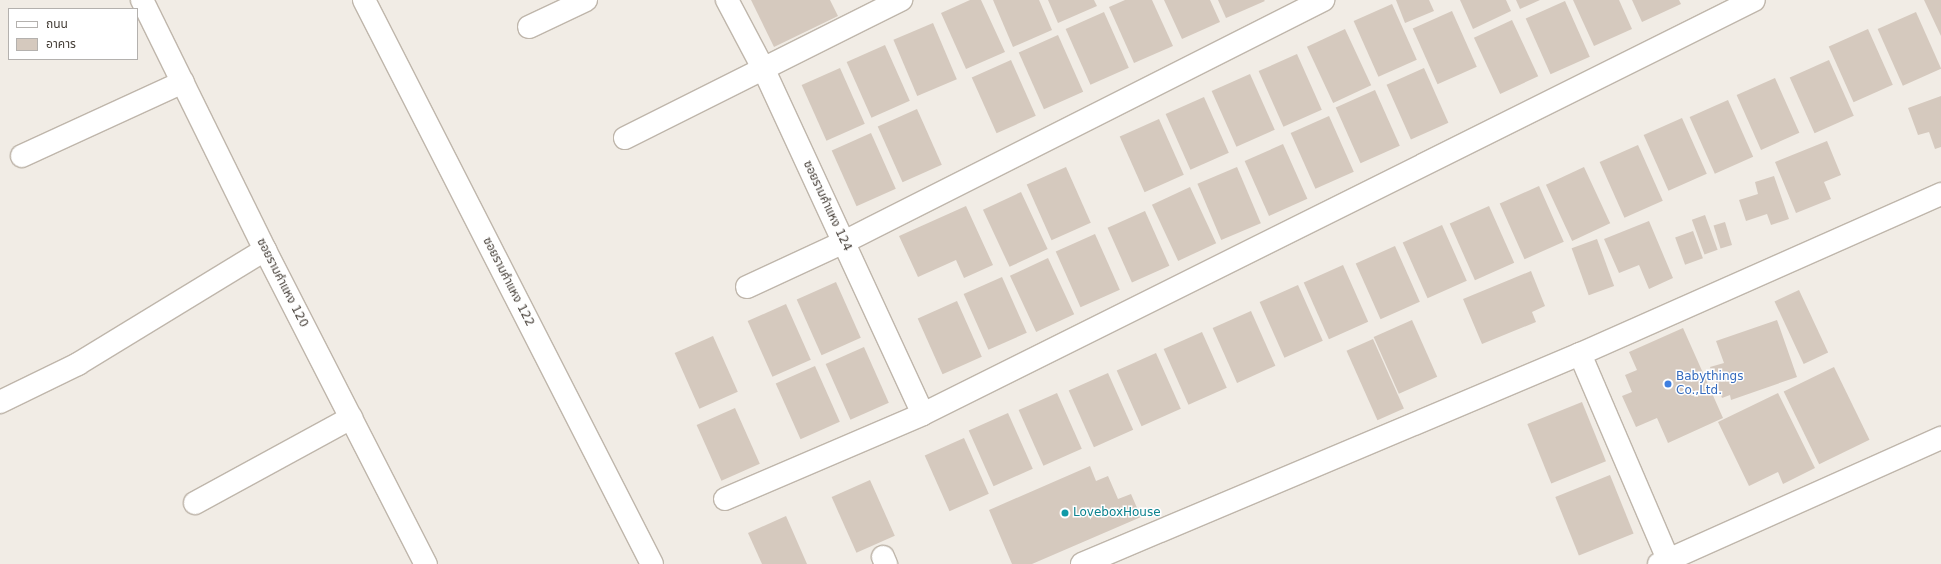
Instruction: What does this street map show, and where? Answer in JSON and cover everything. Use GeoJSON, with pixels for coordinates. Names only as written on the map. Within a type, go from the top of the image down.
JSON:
{"type":"FeatureCollection","features":[{"type":"Feature","properties":{"kind":"street","name":"ซอยรามคำแหง 120"},"geometry":{"type":"LineString","coordinates":[[142,0],[265,250],[426,564]]}},
{"type":"Feature","properties":{"kind":"street","name":"ซอยรามคำแหง 122"},"geometry":{"type":"LineString","coordinates":[[364,0],[652,564]]}},
{"type":"Feature","properties":{"kind":"street"},"geometry":{"type":"LineString","coordinates":[[529,27],[586,0]]}},
{"type":"Feature","properties":{"kind":"street","name":"ซอยรามคำแหง 124"},"geometry":{"type":"LineString","coordinates":[[727,0],[764,70],[923,414]]}},
{"type":"Feature","properties":{"kind":"street"},"geometry":{"type":"LineString","coordinates":[[625,138],[764,70],[901,0]]}},
{"type":"Feature","properties":{"kind":"street"},"geometry":{"type":"LineString","coordinates":[[747,287],[844,242],[1323,0]]}},
{"type":"Feature","properties":{"kind":"street"},"geometry":{"type":"LineString","coordinates":[[725,499],[923,414],[1754,0]]}},
{"type":"Feature","properties":{"kind":"street"},"geometry":{"type":"LineString","coordinates":[[22,156],[183,82]]}},
{"type":"Feature","properties":{"kind":"street"},"geometry":{"type":"LineString","coordinates":[[1082,564],[1580,354],[1941,194]]}},
{"type":"Feature","properties":{"kind":"street"},"geometry":{"type":"LineString","coordinates":[[0,402],[78,364],[265,250]]}},
{"type":"Feature","properties":{"kind":"street"},"geometry":{"type":"LineString","coordinates":[[1580,354],[1666,563],[1941,438]]}},
{"type":"Feature","properties":{"kind":"street"},"geometry":{"type":"LineString","coordinates":[[195,503],[351,418]]}},
{"type":"Feature","properties":{"kind":"building"},"geometry":{"type":"Polygon","coordinates":[[[751,0],[830,0],[838,16],[774,47],[751,0]]]}},
{"type":"Feature","properties":{"kind":"building"},"geometry":{"type":"Polygon","coordinates":[[[970,0],[981,0],[1005,52],[966,69],[941,13],[970,0]]]}},
{"type":"Feature","properties":{"kind":"building"},"geometry":{"type":"Polygon","coordinates":[[[993,0],[1039,0],[1052,30],[1013,47],[993,0]]]}},
{"type":"Feature","properties":{"kind":"building"},"geometry":{"type":"Polygon","coordinates":[[[1048,0],[1094,0],[1097,6],[1058,23],[1048,0]]]}},
{"type":"Feature","properties":{"kind":"building"},"geometry":{"type":"Polygon","coordinates":[[[1125,0],[1152,0],[1173,46],[1134,63],[1109,7],[1125,0]]]}},
{"type":"Feature","properties":{"kind":"building"},"geometry":{"type":"Polygon","coordinates":[[[1164,0],[1210,0],[1220,22],[1182,39],[1164,0]]]}},
{"type":"Feature","properties":{"kind":"building"},"geometry":{"type":"Polygon","coordinates":[[[1218,0],[1264,0],[1265,1],[1226,18],[1218,0]]]}},
{"type":"Feature","properties":{"kind":"building"},"geometry":{"type":"Polygon","coordinates":[[[1396,0],[1429,0],[1434,11],[1405,23],[1396,0]]]}},
{"type":"Feature","properties":{"kind":"building"},"geometry":{"type":"Polygon","coordinates":[[[1460,0],[1506,0],[1511,11],[1473,29],[1460,0]]]}},
{"type":"Feature","properties":{"kind":"building"},"geometry":{"type":"Polygon","coordinates":[[[1516,0],[1540,0],[1520,9],[1516,0]]]}},
{"type":"Feature","properties":{"kind":"building"},"geometry":{"type":"Polygon","coordinates":[[[1573,0],[1619,0],[1632,29],[1594,46],[1573,0]]]}},
{"type":"Feature","properties":{"kind":"building"},"geometry":{"type":"Polygon","coordinates":[[[1632,0],[1679,0],[1681,4],[1642,22],[1632,0]]]}},
{"type":"Feature","properties":{"kind":"building"},"geometry":{"type":"Polygon","coordinates":[[[1924,0],[1941,0],[1941,36],[1924,0]]]}},
{"type":"Feature","properties":{"kind":"building"},"geometry":{"type":"Polygon","coordinates":[[[1565,1],[1590,57],[1551,74],[1526,18],[1565,1]]]}},
{"type":"Feature","properties":{"kind":"building"},"geometry":{"type":"Polygon","coordinates":[[[1392,4],[1417,60],[1378,77],[1354,21],[1392,4]]]}},
{"type":"Feature","properties":{"kind":"building"},"geometry":{"type":"Polygon","coordinates":[[[1452,11],[1477,67],[1438,84],[1413,28],[1452,11]]]}},
{"type":"Feature","properties":{"kind":"building"},"geometry":{"type":"Polygon","coordinates":[[[1104,12],[1129,68],[1090,85],[1066,29],[1104,12]]]}},
{"type":"Feature","properties":{"kind":"building"},"geometry":{"type":"Polygon","coordinates":[[[1916,12],[1941,69],[1903,86],[1878,29],[1916,12]]]}},
{"type":"Feature","properties":{"kind":"building"},"geometry":{"type":"Polygon","coordinates":[[[1512,20],[1538,76],[1500,94],[1474,38],[1512,20]]]}},
{"type":"Feature","properties":{"kind":"building"},"geometry":{"type":"Polygon","coordinates":[[[933,23],[957,79],[917,96],[893,40],[933,23]]]}},
{"type":"Feature","properties":{"kind":"building"},"geometry":{"type":"Polygon","coordinates":[[[1345,29],[1371,85],[1333,103],[1307,47],[1345,29]]]}},
{"type":"Feature","properties":{"kind":"building"},"geometry":{"type":"Polygon","coordinates":[[[1868,29],[1893,85],[1854,102],[1829,46],[1868,29]]]}},
{"type":"Feature","properties":{"kind":"building"},"geometry":{"type":"Polygon","coordinates":[[[1058,35],[1083,92],[1044,109],[1019,52],[1058,35]]]}},
{"type":"Feature","properties":{"kind":"building"},"geometry":{"type":"Polygon","coordinates":[[[885,45],[910,101],[871,118],[847,62],[885,45]]]}},
{"type":"Feature","properties":{"kind":"building"},"geometry":{"type":"Polygon","coordinates":[[[1297,54],[1322,110],[1283,127],[1259,71],[1297,54]]]}},
{"type":"Feature","properties":{"kind":"building"},"geometry":{"type":"Polygon","coordinates":[[[1011,60],[1036,116],[997,133],[972,77],[1011,60]]]}},
{"type":"Feature","properties":{"kind":"building"},"geometry":{"type":"Polygon","coordinates":[[[1829,60],[1854,116],[1815,133],[1790,77],[1829,60]]]}},
{"type":"Feature","properties":{"kind":"building"},"geometry":{"type":"Polygon","coordinates":[[[840,68],[865,124],[826,141],[802,85],[840,68]]]}},
{"type":"Feature","properties":{"kind":"building"},"geometry":{"type":"Polygon","coordinates":[[[1424,68],[1448,123],[1411,139],[1387,85],[1424,68]]]}},
{"type":"Feature","properties":{"kind":"building"},"geometry":{"type":"Polygon","coordinates":[[[1250,74],[1275,130],[1236,147],[1212,91],[1250,74]]]}},
{"type":"Feature","properties":{"kind":"building"},"geometry":{"type":"Polygon","coordinates":[[[1775,78],[1799,133],[1761,150],[1737,95],[1775,78]]]}},
{"type":"Feature","properties":{"kind":"building"},"geometry":{"type":"Polygon","coordinates":[[[1375,90],[1400,146],[1361,163],[1336,107],[1375,90]]]}},
{"type":"Feature","properties":{"kind":"building"},"geometry":{"type":"Polygon","coordinates":[[[1941,96],[1941,147],[1935,149],[1929,132],[1918,135],[1908,108],[1941,96]]]}},
{"type":"Feature","properties":{"kind":"building"},"geometry":{"type":"Polygon","coordinates":[[[1204,97],[1229,153],[1190,170],[1166,114],[1204,97]]]}},
{"type":"Feature","properties":{"kind":"building"},"geometry":{"type":"Polygon","coordinates":[[[1728,100],[1753,157],[1715,174],[1690,117],[1728,100]]]}},
{"type":"Feature","properties":{"kind":"building"},"geometry":{"type":"Polygon","coordinates":[[[917,109],[942,165],[903,182],[878,126],[917,109]]]}},
{"type":"Feature","properties":{"kind":"building"},"geometry":{"type":"Polygon","coordinates":[[[1329,116],[1354,172],[1315,189],[1291,133],[1329,116]]]}},
{"type":"Feature","properties":{"kind":"building"},"geometry":{"type":"Polygon","coordinates":[[[1682,118],[1707,174],[1668,191],[1644,135],[1682,118]]]}},
{"type":"Feature","properties":{"kind":"building"},"geometry":{"type":"Polygon","coordinates":[[[1159,119],[1184,175],[1145,192],[1120,136],[1159,119]]]}},
{"type":"Feature","properties":{"kind":"building"},"geometry":{"type":"Polygon","coordinates":[[[871,133],[896,189],[857,206],[832,150],[871,133]]]}},
{"type":"Feature","properties":{"kind":"building"},"geometry":{"type":"Polygon","coordinates":[[[1827,141],[1841,175],[1824,182],[1831,199],[1796,213],[1775,162],[1827,141]]]}},
{"type":"Feature","properties":{"kind":"building"},"geometry":{"type":"Polygon","coordinates":[[[1283,144],[1307,199],[1269,216],[1245,161],[1283,144]]]}},
{"type":"Feature","properties":{"kind":"building"},"geometry":{"type":"Polygon","coordinates":[[[1638,145],[1663,201],[1624,218],[1600,162],[1638,145]]]}},
{"type":"Feature","properties":{"kind":"building"},"geometry":{"type":"Polygon","coordinates":[[[1066,167],[1091,223],[1052,240],[1027,184],[1066,167]]]}},
{"type":"Feature","properties":{"kind":"building"},"geometry":{"type":"Polygon","coordinates":[[[1237,167],[1261,223],[1221,240],[1197,184],[1237,167]]]}},
{"type":"Feature","properties":{"kind":"building"},"geometry":{"type":"Polygon","coordinates":[[[1584,167],[1610,223],[1572,241],[1546,185],[1584,167]]]}},
{"type":"Feature","properties":{"kind":"building"},"geometry":{"type":"Polygon","coordinates":[[[1774,176],[1789,219],[1771,225],[1767,214],[1746,221],[1739,200],[1758,194],[1755,182],[1774,176]]]}},
{"type":"Feature","properties":{"kind":"building"},"geometry":{"type":"Polygon","coordinates":[[[1539,186],[1564,242],[1525,259],[1500,203],[1539,186]]]}},
{"type":"Feature","properties":{"kind":"building"},"geometry":{"type":"Polygon","coordinates":[[[1190,187],[1216,243],[1178,261],[1152,205],[1190,187]]]}},
{"type":"Feature","properties":{"kind":"building"},"geometry":{"type":"Polygon","coordinates":[[[1021,192],[1048,249],[1010,267],[983,210],[1021,192]]]}},
{"type":"Feature","properties":{"kind":"building"},"geometry":{"type":"Polygon","coordinates":[[[966,206],[993,265],[964,278],[956,260],[918,277],[899,236],[966,206]]]}},
{"type":"Feature","properties":{"kind":"building"},"geometry":{"type":"Polygon","coordinates":[[[1489,206],[1514,263],[1475,280],[1450,223],[1489,206]]]}},
{"type":"Feature","properties":{"kind":"building"},"geometry":{"type":"Polygon","coordinates":[[[1145,211],[1169,266],[1132,282],[1108,228],[1145,211]]]}},
{"type":"Feature","properties":{"kind":"building"},"geometry":{"type":"Polygon","coordinates":[[[1705,215],[1718,250],[1704,255],[1692,220],[1705,215]]]}},
{"type":"Feature","properties":{"kind":"building"},"geometry":{"type":"Polygon","coordinates":[[[1649,221],[1673,278],[1649,289],[1639,265],[1619,273],[1604,239],[1649,221]]]}},
{"type":"Feature","properties":{"kind":"building"},"geometry":{"type":"Polygon","coordinates":[[[1725,222],[1732,245],[1721,248],[1714,226],[1725,222]]]}},
{"type":"Feature","properties":{"kind":"building"},"geometry":{"type":"Polygon","coordinates":[[[1442,225],[1467,281],[1428,298],[1403,242],[1442,225]]]}},
{"type":"Feature","properties":{"kind":"building"},"geometry":{"type":"Polygon","coordinates":[[[1693,231],[1703,258],[1685,265],[1675,237],[1693,231]]]}},
{"type":"Feature","properties":{"kind":"building"},"geometry":{"type":"Polygon","coordinates":[[[1095,234],[1120,290],[1081,307],[1056,251],[1095,234]]]}},
{"type":"Feature","properties":{"kind":"building"},"geometry":{"type":"Polygon","coordinates":[[[1597,239],[1614,286],[1589,295],[1572,248],[1597,239]]]}},
{"type":"Feature","properties":{"kind":"building"},"geometry":{"type":"Polygon","coordinates":[[[1395,246],[1420,302],[1381,319],[1356,263],[1395,246]]]}},
{"type":"Feature","properties":{"kind":"building"},"geometry":{"type":"Polygon","coordinates":[[[1048,258],[1074,314],[1036,332],[1010,276],[1048,258]]]}},
{"type":"Feature","properties":{"kind":"building"},"geometry":{"type":"Polygon","coordinates":[[[1343,265],[1368,322],[1329,339],[1304,282],[1343,265]]]}},
{"type":"Feature","properties":{"kind":"building"},"geometry":{"type":"Polygon","coordinates":[[[1531,271],[1545,306],[1532,312],[1536,322],[1482,344],[1463,299],[1531,271]]]}},
{"type":"Feature","properties":{"kind":"building"},"geometry":{"type":"Polygon","coordinates":[[[1002,277],[1027,333],[988,350],[964,294],[1002,277]]]}},
{"type":"Feature","properties":{"kind":"building"},"geometry":{"type":"Polygon","coordinates":[[[836,282],[861,338],[822,355],[797,299],[836,282]]]}},
{"type":"Feature","properties":{"kind":"building"},"geometry":{"type":"Polygon","coordinates":[[[1298,285],[1323,341],[1284,358],[1260,302],[1298,285]]]}},
{"type":"Feature","properties":{"kind":"building"},"geometry":{"type":"Polygon","coordinates":[[[1799,290],[1828,353],[1804,364],[1775,301],[1799,290]]]}},
{"type":"Feature","properties":{"kind":"building"},"geometry":{"type":"Polygon","coordinates":[[[957,301],[982,357],[943,374],[918,318],[957,301]]]}},
{"type":"Feature","properties":{"kind":"building"},"geometry":{"type":"Polygon","coordinates":[[[786,304],[811,360],[772,377],[748,321],[786,304]]]}},
{"type":"Feature","properties":{"kind":"building"},"geometry":{"type":"Polygon","coordinates":[[[1251,311],[1275,366],[1237,383],[1213,328],[1251,311]]]}},
{"type":"Feature","properties":{"kind":"building"},"geometry":{"type":"Polygon","coordinates":[[[1412,320],[1437,377],[1399,394],[1374,337],[1412,320]]]}},
{"type":"Feature","properties":{"kind":"building"},"geometry":{"type":"Polygon","coordinates":[[[1777,320],[1797,377],[1731,400],[1730,395],[1722,398],[1710,367],[1724,363],[1716,341],[1777,320]]]}},
{"type":"Feature","properties":{"kind":"building","name":"Babythings Co.,Ltd."},"geometry":{"type":"Polygon","coordinates":[[[1683,328],[1723,418],[1668,443],[1657,418],[1636,427],[1622,396],[1632,392],[1625,375],[1637,370],[1629,352],[1683,328]]]}},
{"type":"Feature","properties":{"kind":"building"},"geometry":{"type":"Polygon","coordinates":[[[1202,332],[1227,388],[1188,405],[1164,349],[1202,332]]]}},
{"type":"Feature","properties":{"kind":"building"},"geometry":{"type":"Polygon","coordinates":[[[713,336],[738,392],[699,409],[675,353],[713,336]]]}},
{"type":"Feature","properties":{"kind":"building"},"geometry":{"type":"Polygon","coordinates":[[[1373,339],[1404,408],[1377,420],[1347,351],[1373,339]]]}},
{"type":"Feature","properties":{"kind":"building"},"geometry":{"type":"Polygon","coordinates":[[[864,347],[889,403],[850,420],[826,364],[864,347]]]}},
{"type":"Feature","properties":{"kind":"building"},"geometry":{"type":"Polygon","coordinates":[[[1156,353],[1181,409],[1142,426],[1117,370],[1156,353]]]}},
{"type":"Feature","properties":{"kind":"building"},"geometry":{"type":"Polygon","coordinates":[[[815,366],[840,422],[801,439],[776,383],[815,366]]]}},
{"type":"Feature","properties":{"kind":"building"},"geometry":{"type":"Polygon","coordinates":[[[1834,367],[1870,440],[1819,464],[1784,392],[1834,367]]]}},
{"type":"Feature","properties":{"kind":"building"},"geometry":{"type":"Polygon","coordinates":[[[1108,373],[1133,430],[1094,447],[1069,390],[1108,373]]]}},
{"type":"Feature","properties":{"kind":"building"},"geometry":{"type":"Polygon","coordinates":[[[1057,393],[1082,449],[1043,466],[1019,410],[1057,393]]]}},
{"type":"Feature","properties":{"kind":"building"},"geometry":{"type":"Polygon","coordinates":[[[1778,393],[1815,468],[1783,484],[1778,472],[1749,486],[1718,422],[1778,393]]]}},
{"type":"Feature","properties":{"kind":"building"},"geometry":{"type":"Polygon","coordinates":[[[1582,402],[1606,461],[1551,483],[1527,424],[1582,402]]]}},
{"type":"Feature","properties":{"kind":"building"},"geometry":{"type":"Polygon","coordinates":[[[735,408],[760,464],[721,481],[697,425],[735,408]]]}},
{"type":"Feature","properties":{"kind":"building"},"geometry":{"type":"Polygon","coordinates":[[[1008,413],[1033,469],[994,486],[969,430],[1008,413]]]}},
{"type":"Feature","properties":{"kind":"building"},"geometry":{"type":"Polygon","coordinates":[[[964,438],[989,494],[950,511],[925,455],[964,438]]]}},
{"type":"Feature","properties":{"kind":"building","name":"LoveboxHouse"},"geometry":{"type":"Polygon","coordinates":[[[1090,466],[1096,481],[1108,476],[1118,499],[1131,494],[1141,517],[1032,564],[1012,564],[989,510],[1090,466]]]}},
{"type":"Feature","properties":{"kind":"building"},"geometry":{"type":"Polygon","coordinates":[[[1610,475],[1634,533],[1579,556],[1555,497],[1610,475]]]}},
{"type":"Feature","properties":{"kind":"building"},"geometry":{"type":"Polygon","coordinates":[[[870,480],[895,536],[856,553],[832,497],[870,480]]]}},
{"type":"Feature","properties":{"kind":"building"},"geometry":{"type":"Polygon","coordinates":[[[786,516],[807,564],[762,564],[748,533],[786,516]]]}},
{"type":"Feature","properties":{"kind":"place","name":"Babythings Co.,Ltd."},"geometry":{"type":"Point","coordinates":[1668,384]}},
{"type":"Feature","properties":{"kind":"place","name":"LoveboxHouse"},"geometry":{"type":"Point","coordinates":[1065,513]}}]}
